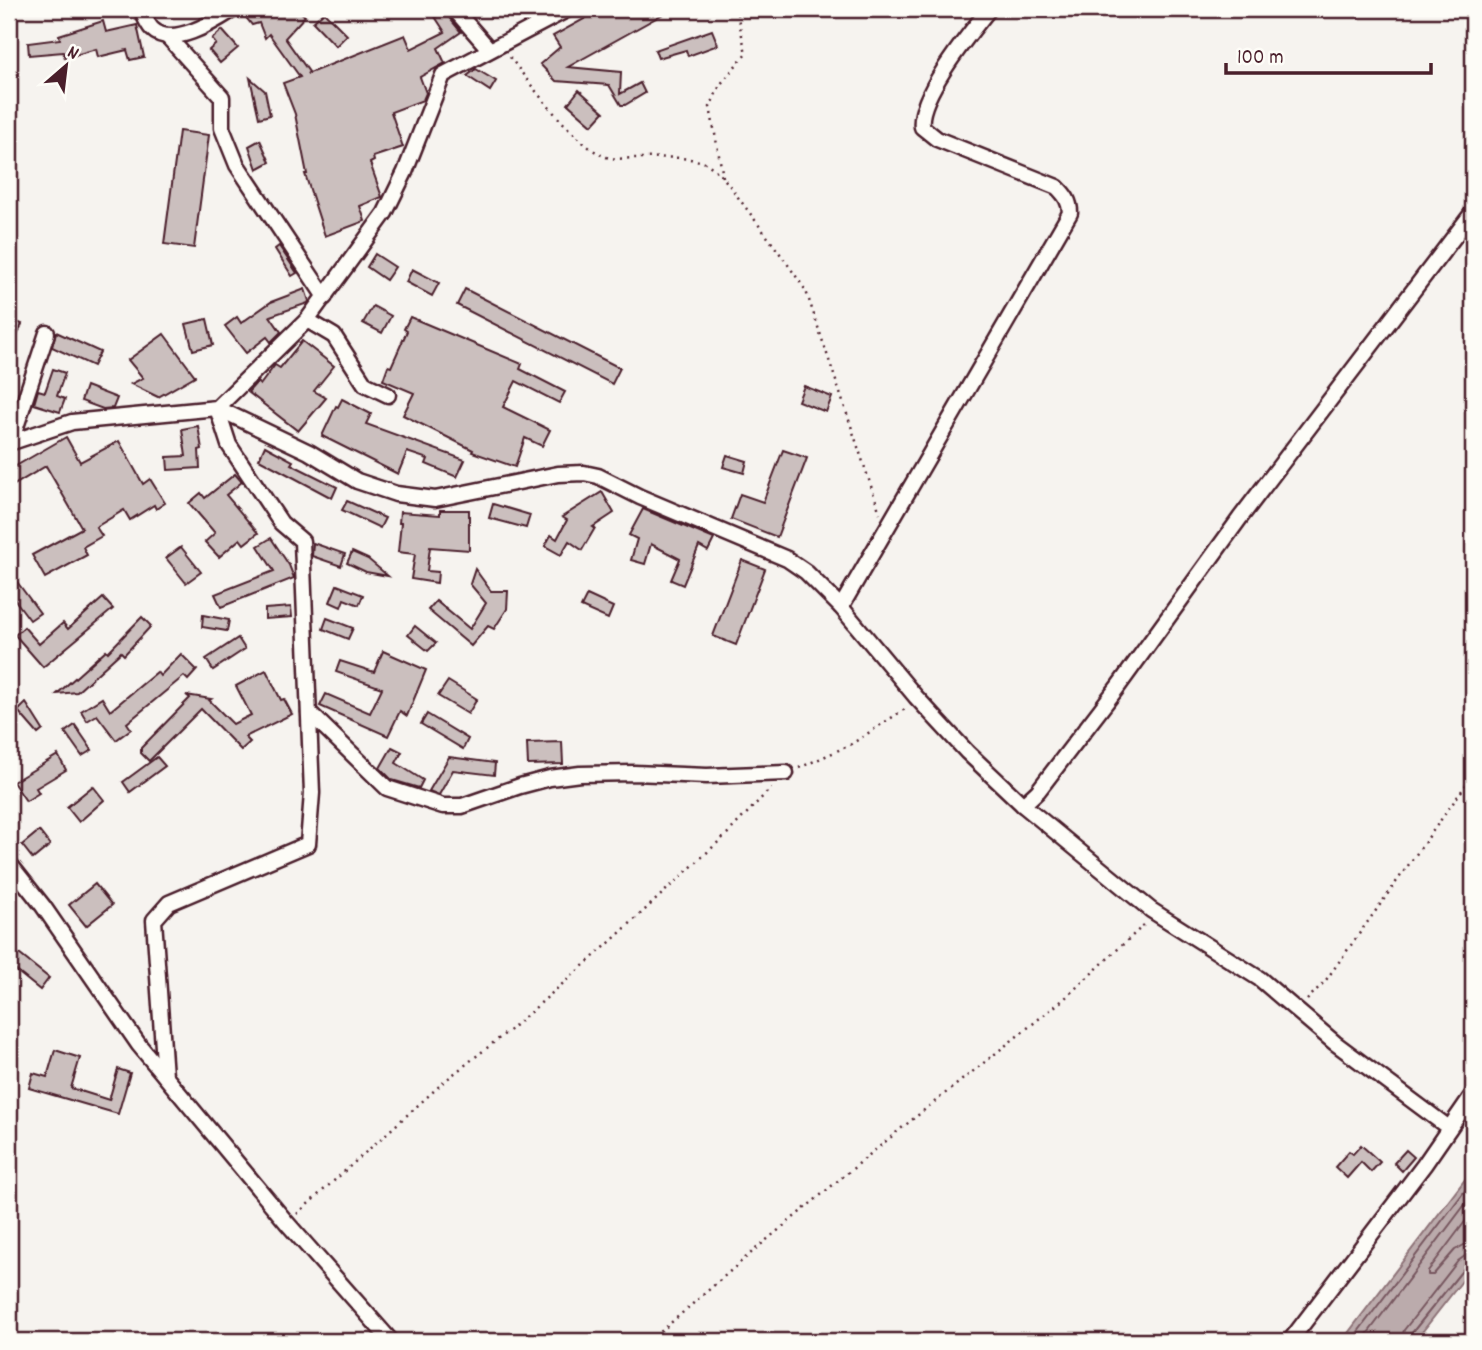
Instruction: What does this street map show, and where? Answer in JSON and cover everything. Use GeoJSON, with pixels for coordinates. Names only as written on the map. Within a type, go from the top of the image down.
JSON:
{"type":"FeatureCollection","features":[{"type":"Feature","properties":{"kind":"street"},"geometry":{"type":"LineString","coordinates":[[141,9],[150,27],[169,37],[177,37],[213,22],[234,9]]}},
{"type":"Feature","properties":{"kind":"street"},"geometry":{"type":"LineString","coordinates":[[454,9],[496,46]]}},
{"type":"Feature","properties":{"kind":"street"},"geometry":{"type":"LineString","coordinates":[[217,408],[307,320],[385,213],[405,172],[443,75],[568,9]]}},
{"type":"Feature","properties":{"kind":"street"},"geometry":{"type":"LineString","coordinates":[[841,607],[1070,213],[1070,204],[1057,187],[937,139],[922,127],[920,118],[928,98],[965,39],[989,9]]}},
{"type":"Feature","properties":{"kind":"street"},"geometry":{"type":"LineString","coordinates":[[169,37],[222,97],[222,128],[237,165],[325,297]]}},
{"type":"Feature","properties":{"kind":"street"},"geometry":{"type":"LineString","coordinates":[[1023,806],[1038,791],[1117,688],[1240,518],[1473,212]]}},
{"type":"Feature","properties":{"kind":"street"},"geometry":{"type":"LineString","coordinates":[[307,320],[334,336],[365,384],[388,395]]}},
{"type":"Feature","properties":{"kind":"street"},"geometry":{"type":"LineString","coordinates":[[10,442],[47,333]]}},
{"type":"Feature","properties":{"kind":"street"},"geometry":{"type":"LineString","coordinates":[[165,1076],[154,920],[169,903],[308,844],[312,793],[302,541],[281,523],[229,445],[217,408]]}},
{"type":"Feature","properties":{"kind":"street"},"geometry":{"type":"LineString","coordinates":[[10,442],[72,422],[217,408],[309,452],[357,481],[415,498],[435,499],[558,474],[584,473],[598,476],[640,497],[787,559],[806,572],[841,607],[918,700],[1023,806],[1156,913],[1260,979],[1335,1043],[1449,1128]]}},
{"type":"Feature","properties":{"kind":"street"},"geometry":{"type":"LineString","coordinates":[[309,712],[387,788],[443,806],[462,806],[520,786],[580,774],[707,776],[786,773]]}},
{"type":"Feature","properties":{"kind":"street"},"geometry":{"type":"LineString","coordinates":[[9,863],[43,906],[139,1045],[287,1223],[391,1341]]}},
{"type":"Feature","properties":{"kind":"street"},"geometry":{"type":"LineString","coordinates":[[1290,1341],[1424,1165],[1473,1094]]}},
{"type":"Feature","properties":{"kind":"path"},"geometry":{"type":"LineString","coordinates":[[723,178],[710,107],[720,85],[746,53],[736,9]]}},
{"type":"Feature","properties":{"kind":"path"},"geometry":{"type":"LineString","coordinates":[[496,46],[510,58],[575,135],[592,150],[606,157],[696,161],[706,164],[723,178],[806,291],[882,518],[889,526]]}},
{"type":"Feature","properties":{"kind":"path"},"geometry":{"type":"LineString","coordinates":[[287,1223],[446,1080],[511,1029],[608,944],[728,833],[786,773],[850,745],[918,700]]}},
{"type":"Feature","properties":{"kind":"path"},"geometry":{"type":"LineString","coordinates":[[1296,1008],[1307,1001],[1326,981],[1473,775]]}},
{"type":"Feature","properties":{"kind":"path"},"geometry":{"type":"LineString","coordinates":[[650,1341],[903,1127],[1064,999],[1156,913]]}},
{"type":"Feature","properties":{"kind":"water"},"geometry":{"type":"Polygon","coordinates":[[[1473,1169],[1473,1267],[1415,1341],[1342,1341],[1473,1169]]]}},
{"type":"Feature","properties":{"kind":"building"},"geometry":{"type":"Polygon","coordinates":[[[251,9],[297,9],[305,16],[285,38],[309,72],[307,74],[405,35],[411,49],[445,32],[430,9],[445,9],[461,32],[438,48],[445,63],[420,77],[426,93],[423,100],[391,112],[403,147],[373,157],[374,161],[370,163],[382,197],[360,206],[365,221],[325,236],[305,174],[295,114],[283,83],[300,77],[269,34],[265,38],[259,23],[252,25],[244,15],[251,9]]]}},
{"type":"Feature","properties":{"kind":"building"},"geometry":{"type":"Polygon","coordinates":[[[602,9],[672,9],[568,67],[621,72],[620,94],[640,83],[645,93],[625,105],[621,105],[609,85],[556,81],[540,64],[560,47],[553,36],[602,9]]]}},
{"type":"Feature","properties":{"kind":"building"},"geometry":{"type":"Polygon","coordinates":[[[324,12],[347,35],[336,46],[313,22],[324,12]]]}},
{"type":"Feature","properties":{"kind":"building"},"geometry":{"type":"Polygon","coordinates":[[[103,21],[106,32],[137,25],[144,57],[130,60],[127,50],[98,57],[96,49],[65,58],[63,52],[29,55],[28,43],[60,39],[59,35],[103,21]]]}},
{"type":"Feature","properties":{"kind":"building"},"geometry":{"type":"Polygon","coordinates":[[[222,30],[238,48],[220,63],[209,50],[216,44],[212,39],[222,30]]]}},
{"type":"Feature","properties":{"kind":"building"},"geometry":{"type":"Polygon","coordinates":[[[712,30],[718,45],[688,56],[686,50],[658,58],[655,50],[712,30]]]}},
{"type":"Feature","properties":{"kind":"building"},"geometry":{"type":"Polygon","coordinates":[[[476,69],[496,81],[490,91],[467,76],[476,69]]]}},
{"type":"Feature","properties":{"kind":"building"},"geometry":{"type":"Polygon","coordinates":[[[250,78],[265,91],[270,115],[259,118],[250,78]]]}},
{"type":"Feature","properties":{"kind":"building"},"geometry":{"type":"Polygon","coordinates":[[[579,90],[604,112],[592,125],[568,104],[579,90]]]}},
{"type":"Feature","properties":{"kind":"building"},"geometry":{"type":"Polygon","coordinates":[[[179,131],[209,135],[194,248],[164,244],[179,131]]]}},
{"type":"Feature","properties":{"kind":"building"},"geometry":{"type":"Polygon","coordinates":[[[260,140],[270,162],[257,169],[249,146],[260,140]]]}},
{"type":"Feature","properties":{"kind":"building"},"geometry":{"type":"Polygon","coordinates":[[[279,246],[297,273],[292,276],[275,249],[279,246]]]}},
{"type":"Feature","properties":{"kind":"building"},"geometry":{"type":"Polygon","coordinates":[[[375,254],[395,267],[386,280],[367,267],[375,254]]]}},
{"type":"Feature","properties":{"kind":"building"},"geometry":{"type":"Polygon","coordinates":[[[412,269],[439,283],[432,296],[406,282],[412,269]]]}},
{"type":"Feature","properties":{"kind":"building"},"geometry":{"type":"Polygon","coordinates":[[[305,289],[308,303],[270,316],[281,332],[271,342],[267,337],[246,353],[225,326],[237,317],[241,323],[271,302],[305,289]]]}},
{"type":"Feature","properties":{"kind":"building"},"geometry":{"type":"Polygon","coordinates":[[[465,289],[620,368],[612,384],[457,305],[465,289]]]}},
{"type":"Feature","properties":{"kind":"building"},"geometry":{"type":"Polygon","coordinates":[[[373,306],[391,316],[382,333],[363,323],[373,306]]]}},
{"type":"Feature","properties":{"kind":"building"},"geometry":{"type":"Polygon","coordinates":[[[410,317],[522,364],[520,369],[565,392],[559,403],[516,381],[503,407],[550,430],[542,446],[525,438],[515,467],[472,452],[473,450],[403,415],[414,393],[383,380],[407,331],[404,329],[410,317]]]}},
{"type":"Feature","properties":{"kind":"building"},"geometry":{"type":"Polygon","coordinates":[[[9,319],[22,324],[9,355],[9,319]]]}},
{"type":"Feature","properties":{"kind":"building"},"geometry":{"type":"Polygon","coordinates":[[[207,319],[213,345],[193,350],[186,324],[207,319]]]}},
{"type":"Feature","properties":{"kind":"building"},"geometry":{"type":"Polygon","coordinates":[[[56,332],[100,352],[93,366],[52,347],[56,332]]]}},
{"type":"Feature","properties":{"kind":"building"},"geometry":{"type":"Polygon","coordinates":[[[164,334],[195,376],[158,397],[131,384],[143,378],[128,360],[164,334]]]}},
{"type":"Feature","properties":{"kind":"building"},"geometry":{"type":"Polygon","coordinates":[[[302,341],[334,366],[314,391],[326,398],[298,431],[248,392],[257,382],[260,385],[275,365],[280,368],[302,341]]]}},
{"type":"Feature","properties":{"kind":"building"},"geometry":{"type":"Polygon","coordinates":[[[53,369],[65,373],[57,396],[65,399],[60,412],[34,404],[38,390],[45,392],[53,369]]]}},
{"type":"Feature","properties":{"kind":"building"},"geometry":{"type":"Polygon","coordinates":[[[86,386],[117,398],[113,408],[103,409],[81,401],[86,386]]]}},
{"type":"Feature","properties":{"kind":"building"},"geometry":{"type":"Polygon","coordinates":[[[804,386],[832,397],[826,412],[798,401],[804,386]]]}},
{"type":"Feature","properties":{"kind":"building"},"geometry":{"type":"Polygon","coordinates":[[[342,399],[371,414],[366,424],[465,460],[457,477],[426,464],[428,459],[407,452],[398,474],[322,436],[342,399]]]}},
{"type":"Feature","properties":{"kind":"building"},"geometry":{"type":"Polygon","coordinates":[[[198,426],[202,449],[199,450],[200,468],[168,470],[167,457],[186,456],[182,429],[198,426]]]}},
{"type":"Feature","properties":{"kind":"building"},"geometry":{"type":"Polygon","coordinates":[[[66,437],[80,462],[119,441],[143,484],[150,479],[165,503],[156,509],[154,505],[130,520],[124,510],[96,527],[102,536],[83,547],[87,555],[45,578],[32,555],[82,528],[46,466],[14,485],[9,470],[66,437]]]}},
{"type":"Feature","properties":{"kind":"building"},"geometry":{"type":"Polygon","coordinates":[[[265,446],[293,461],[291,464],[337,487],[332,498],[259,459],[265,446]]]}},
{"type":"Feature","properties":{"kind":"building"},"geometry":{"type":"Polygon","coordinates":[[[783,450],[807,458],[777,537],[731,519],[740,494],[763,502],[783,450]]]}},
{"type":"Feature","properties":{"kind":"building"},"geometry":{"type":"Polygon","coordinates":[[[727,455],[747,461],[744,473],[723,467],[727,455]]]}},
{"type":"Feature","properties":{"kind":"building"},"geometry":{"type":"Polygon","coordinates":[[[235,474],[242,482],[226,495],[258,533],[244,544],[240,539],[219,557],[205,542],[215,533],[189,503],[201,493],[205,498],[235,474]]]}},
{"type":"Feature","properties":{"kind":"building"},"geometry":{"type":"Polygon","coordinates":[[[602,492],[614,513],[593,527],[595,528],[582,550],[569,541],[561,555],[545,546],[551,535],[557,539],[567,520],[562,517],[602,492]]]}},
{"type":"Feature","properties":{"kind":"building"},"geometry":{"type":"Polygon","coordinates":[[[347,501],[385,518],[380,528],[342,510],[347,501]]]}},
{"type":"Feature","properties":{"kind":"building"},"geometry":{"type":"Polygon","coordinates":[[[493,504],[530,515],[526,528],[489,518],[493,504]]]}},
{"type":"Feature","properties":{"kind":"building"},"geometry":{"type":"Polygon","coordinates":[[[643,509],[714,539],[708,551],[699,546],[683,585],[671,580],[680,559],[651,544],[645,564],[631,560],[637,539],[629,535],[643,509]]]}},
{"type":"Feature","properties":{"kind":"building"},"geometry":{"type":"Polygon","coordinates":[[[440,510],[469,510],[469,550],[430,547],[427,571],[438,572],[437,583],[411,579],[415,554],[398,552],[400,512],[440,515],[440,510]]]}},
{"type":"Feature","properties":{"kind":"building"},"geometry":{"type":"Polygon","coordinates":[[[271,538],[289,565],[294,578],[221,607],[215,594],[274,571],[258,546],[271,538]]]}},
{"type":"Feature","properties":{"kind":"building"},"geometry":{"type":"Polygon","coordinates":[[[313,543],[345,554],[341,566],[312,556],[313,543]]]}},
{"type":"Feature","properties":{"kind":"building"},"geometry":{"type":"Polygon","coordinates":[[[181,547],[201,572],[186,583],[166,558],[181,547]]]}},
{"type":"Feature","properties":{"kind":"building"},"geometry":{"type":"Polygon","coordinates":[[[352,552],[368,559],[388,576],[366,572],[347,563],[352,552]]]}},
{"type":"Feature","properties":{"kind":"building"},"geometry":{"type":"Polygon","coordinates":[[[742,560],[765,569],[736,645],[713,636],[742,560]]]}},
{"type":"Feature","properties":{"kind":"building"},"geometry":{"type":"Polygon","coordinates":[[[475,569],[491,591],[508,591],[507,609],[494,629],[488,626],[471,646],[428,610],[436,601],[470,629],[486,603],[470,584],[475,569]]]}},
{"type":"Feature","properties":{"kind":"building"},"geometry":{"type":"Polygon","coordinates":[[[9,571],[40,613],[30,620],[9,592],[9,571]]]}},
{"type":"Feature","properties":{"kind":"building"},"geometry":{"type":"Polygon","coordinates":[[[337,585],[363,595],[359,605],[344,599],[341,607],[330,602],[337,585]]]}},
{"type":"Feature","properties":{"kind":"building"},"geometry":{"type":"Polygon","coordinates":[[[587,595],[613,607],[608,619],[581,607],[587,595]]]}},
{"type":"Feature","properties":{"kind":"building"},"geometry":{"type":"Polygon","coordinates":[[[103,598],[113,609],[43,667],[15,635],[24,627],[39,644],[63,623],[68,629],[103,598]]]}},
{"type":"Feature","properties":{"kind":"building"},"geometry":{"type":"Polygon","coordinates":[[[291,607],[292,617],[265,619],[265,609],[291,607]]]}},
{"type":"Feature","properties":{"kind":"building"},"geometry":{"type":"Polygon","coordinates":[[[203,615],[229,620],[227,631],[202,627],[203,615]]]}},
{"type":"Feature","properties":{"kind":"building"},"geometry":{"type":"Polygon","coordinates":[[[142,617],[151,626],[124,655],[121,652],[77,692],[57,694],[106,650],[108,652],[142,617]]]}},
{"type":"Feature","properties":{"kind":"building"},"geometry":{"type":"Polygon","coordinates":[[[327,618],[353,628],[348,639],[323,629],[327,618]]]}},
{"type":"Feature","properties":{"kind":"building"},"geometry":{"type":"Polygon","coordinates":[[[415,626],[436,643],[428,651],[408,635],[415,626]]]}},
{"type":"Feature","properties":{"kind":"building"},"geometry":{"type":"Polygon","coordinates":[[[238,638],[245,649],[213,670],[206,659],[238,638]]]}},
{"type":"Feature","properties":{"kind":"building"},"geometry":{"type":"Polygon","coordinates":[[[383,651],[426,670],[407,716],[400,711],[388,736],[320,706],[326,694],[370,713],[382,688],[336,672],[340,661],[374,672],[383,651]]]}},
{"type":"Feature","properties":{"kind":"building"},"geometry":{"type":"Polygon","coordinates":[[[181,654],[197,670],[188,680],[184,676],[127,723],[131,729],[116,740],[97,715],[87,721],[81,711],[102,698],[110,711],[157,672],[160,676],[181,654]]]}},
{"type":"Feature","properties":{"kind":"building"},"geometry":{"type":"Polygon","coordinates":[[[266,670],[281,700],[284,699],[292,714],[245,737],[250,742],[241,750],[201,709],[149,761],[141,753],[141,748],[190,698],[186,695],[211,699],[209,700],[233,724],[251,715],[236,686],[266,670]]]}},
{"type":"Feature","properties":{"kind":"building"},"geometry":{"type":"Polygon","coordinates":[[[448,681],[477,699],[468,714],[438,696],[448,681]]]}},
{"type":"Feature","properties":{"kind":"building"},"geometry":{"type":"Polygon","coordinates":[[[26,703],[43,730],[38,734],[18,711],[26,703]]]}},
{"type":"Feature","properties":{"kind":"building"},"geometry":{"type":"Polygon","coordinates":[[[427,714],[468,739],[463,749],[421,724],[427,714]]]}},
{"type":"Feature","properties":{"kind":"building"},"geometry":{"type":"Polygon","coordinates":[[[75,725],[92,750],[82,756],[65,732],[75,725]]]}},
{"type":"Feature","properties":{"kind":"building"},"geometry":{"type":"Polygon","coordinates":[[[562,742],[563,764],[528,765],[527,743],[562,742]]]}},
{"type":"Feature","properties":{"kind":"building"},"geometry":{"type":"Polygon","coordinates":[[[392,747],[402,752],[396,763],[423,780],[419,788],[392,780],[380,768],[392,747]]]}},
{"type":"Feature","properties":{"kind":"building"},"geometry":{"type":"Polygon","coordinates":[[[58,755],[66,770],[36,788],[39,793],[26,801],[13,782],[58,755]]]}},
{"type":"Feature","properties":{"kind":"building"},"geometry":{"type":"Polygon","coordinates":[[[157,757],[165,766],[130,792],[123,782],[157,757]]]}},
{"type":"Feature","properties":{"kind":"building"},"geometry":{"type":"Polygon","coordinates":[[[449,757],[495,763],[494,775],[453,770],[439,795],[429,791],[449,757]]]}},
{"type":"Feature","properties":{"kind":"building"},"geometry":{"type":"Polygon","coordinates":[[[93,786],[104,800],[79,822],[67,807],[93,786]]]}},
{"type":"Feature","properties":{"kind":"building"},"geometry":{"type":"Polygon","coordinates":[[[39,831],[50,845],[33,859],[22,845],[39,831]]]}},
{"type":"Feature","properties":{"kind":"building"},"geometry":{"type":"Polygon","coordinates":[[[95,884],[112,905],[86,926],[69,905],[95,884]]]}},
{"type":"Feature","properties":{"kind":"building"},"geometry":{"type":"Polygon","coordinates":[[[9,946],[49,978],[40,990],[9,965],[9,946]]]}},
{"type":"Feature","properties":{"kind":"building"},"geometry":{"type":"Polygon","coordinates":[[[55,1050],[80,1058],[71,1088],[109,1100],[118,1069],[130,1073],[118,1114],[29,1088],[33,1073],[47,1077],[55,1050]]]}},
{"type":"Feature","properties":{"kind":"building"},"geometry":{"type":"Polygon","coordinates":[[[1361,1145],[1380,1162],[1371,1172],[1361,1162],[1347,1178],[1335,1167],[1349,1151],[1353,1154],[1361,1145]]]}},
{"type":"Feature","properties":{"kind":"building"},"geometry":{"type":"Polygon","coordinates":[[[1406,1150],[1414,1157],[1402,1171],[1394,1163],[1406,1150]]]}}]}
